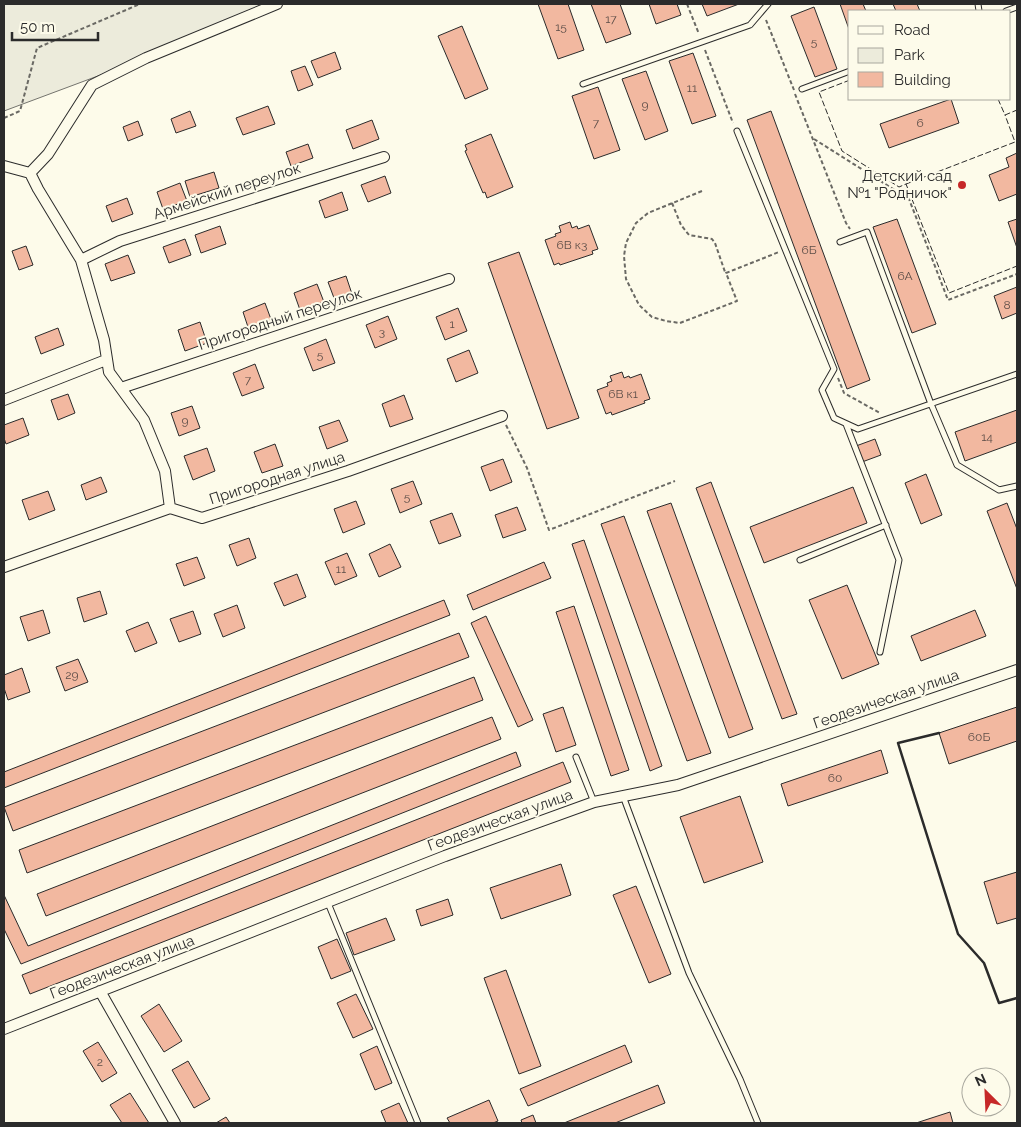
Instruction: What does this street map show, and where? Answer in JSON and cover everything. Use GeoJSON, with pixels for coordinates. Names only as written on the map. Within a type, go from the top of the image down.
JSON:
{"type":"FeatureCollection","features":[{"type":"Feature","properties":{"kind":"street"},"geometry":{"type":"LineString","coordinates":[[30,173],[48,154],[92,85],[146,58],[277,4]]}},
{"type":"Feature","properties":{"kind":"street","name":"Армейский переулок"},"geometry":{"type":"LineString","coordinates":[[82,260],[120,241],[384,157]]}},
{"type":"Feature","properties":{"kind":"street"},"geometry":{"type":"LineString","coordinates":[[4,166],[30,173],[82,260],[104,340],[109,372],[144,420],[165,471],[170,508],[4,566]]}},
{"type":"Feature","properties":{"kind":"street","name":"Пригородный переулок"},"geometry":{"type":"LineString","coordinates":[[121,388],[449,279]]}},
{"type":"Feature","properties":{"kind":"street"},"geometry":{"type":"LineString","coordinates":[[4,400],[106,360]]}},
{"type":"Feature","properties":{"kind":"street","name":"Пригородная улица"},"geometry":{"type":"LineString","coordinates":[[170,508],[202,518],[348,471],[502,416]]}},
{"type":"Feature","properties":{"kind":"street","name":"Геодезическая улица"},"geometry":{"type":"LineString","coordinates":[[4,1029],[445,856],[594,802],[678,785],[1017,670]]}},
{"type":"Feature","properties":{"kind":"street"},"geometry":{"type":"LineString","coordinates":[[100,991],[175,1123]]}},
{"type":"Feature","properties":{"kind":"lane"},"geometry":{"type":"LineString","coordinates":[[583,84],[750,25],[768,4]]}},
{"type":"Feature","properties":{"kind":"lane"},"geometry":{"type":"LineString","coordinates":[[802,89],[848,72]]}},
{"type":"Feature","properties":{"kind":"lane"},"geometry":{"type":"LineString","coordinates":[[736,131],[834,369],[822,390],[834,418],[858,429],[1017,374]]}},
{"type":"Feature","properties":{"kind":"lane"},"geometry":{"type":"LineString","coordinates":[[840,242],[867,232],[931,404],[957,465],[999,490],[1017,486]]}},
{"type":"Feature","properties":{"kind":"lane"},"geometry":{"type":"LineString","coordinates":[[846,423],[900,560],[880,652]]}},
{"type":"Feature","properties":{"kind":"lane"},"geometry":{"type":"LineString","coordinates":[[800,560],[886,525]]}},
{"type":"Feature","properties":{"kind":"lane"},"geometry":{"type":"LineString","coordinates":[[576,757],[594,802]]}},
{"type":"Feature","properties":{"kind":"lane"},"geometry":{"type":"LineString","coordinates":[[623,796],[689,973],[740,1079],[758,1123]]}},
{"type":"Feature","properties":{"kind":"lane"},"geometry":{"type":"LineString","coordinates":[[328,903],[418,1123]]}},
{"type":"Feature","properties":{"kind":"path"},"geometry":{"type":"LineString","coordinates":[[4,118],[20,111],[37,48],[140,4]]}},
{"type":"Feature","properties":{"kind":"path"},"geometry":{"type":"LineString","coordinates":[[687,4],[736,131]]}},
{"type":"Feature","properties":{"kind":"path"},"geometry":{"type":"LineString","coordinates":[[762,11],[846,224],[856,236]]}},
{"type":"Feature","properties":{"kind":"path"},"geometry":{"type":"LineString","coordinates":[[814,140],[909,199],[948,300],[1017,274]]}},
{"type":"Feature","properties":{"kind":"path"},"geometry":{"type":"LineString","coordinates":[[672,203],[681,225],[689,235],[712,239],[715,243],[736,301],[680,323],[652,317],[639,305],[626,279],[624,256],[626,243],[636,223],[648,213],[672,203],[702,191]]}},
{"type":"Feature","properties":{"kind":"path"},"geometry":{"type":"LineString","coordinates":[[726,273],[785,250]]}},
{"type":"Feature","properties":{"kind":"path"},"geometry":{"type":"LineString","coordinates":[[834,369],[844,393],[889,418]]}},
{"type":"Feature","properties":{"kind":"path"},"geometry":{"type":"LineString","coordinates":[[502,416],[527,468],[549,530],[674,481]]}},
{"type":"Feature","properties":{"kind":"green space"},"geometry":{"type":"Polygon","coordinates":[[[4,4],[275,4],[138,61],[4,111],[4,4]]]}},
{"type":"Feature","properties":{"kind":"building"},"geometry":{"type":"Polygon","coordinates":[[[538,4],[568,4],[584,50],[558,59],[538,4]]]}},
{"type":"Feature","properties":{"kind":"building"},"geometry":{"type":"Polygon","coordinates":[[[591,4],[620,4],[631,34],[606,43],[591,4]]]}},
{"type":"Feature","properties":{"kind":"building"},"geometry":{"type":"Polygon","coordinates":[[[649,4],[677,4],[681,15],[656,24],[649,4]]]}},
{"type":"Feature","properties":{"kind":"building"},"geometry":{"type":"Polygon","coordinates":[[[702,4],[739,4],[707,16],[702,4]]]}},
{"type":"Feature","properties":{"kind":"building"},"geometry":{"type":"Polygon","coordinates":[[[840,4],[863,4],[866,10],[848,10],[848,26],[840,4]]]}},
{"type":"Feature","properties":{"kind":"building"},"geometry":{"type":"Polygon","coordinates":[[[893,4],[917,4],[920,10],[896,10],[893,4]]]}},
{"type":"Feature","properties":{"kind":"building"},"geometry":{"type":"Polygon","coordinates":[[[814,7],[837,69],[815,77],[791,16],[814,7]]]}},
{"type":"Feature","properties":{"kind":"building"},"geometry":{"type":"Polygon","coordinates":[[[462,26],[488,89],[465,99],[438,36],[462,26]]]}},
{"type":"Feature","properties":{"kind":"building"},"geometry":{"type":"Polygon","coordinates":[[[335,52],[341,69],[318,78],[311,61],[335,52]]]}},
{"type":"Feature","properties":{"kind":"building"},"geometry":{"type":"Polygon","coordinates":[[[693,53],[716,116],[692,124],[669,61],[693,53]]]}},
{"type":"Feature","properties":{"kind":"building"},"geometry":{"type":"Polygon","coordinates":[[[305,66],[313,85],[298,91],[291,71],[305,66]]]}},
{"type":"Feature","properties":{"kind":"building"},"geometry":{"type":"Polygon","coordinates":[[[646,71],[668,131],[645,140],[622,79],[646,71]]]}},
{"type":"Feature","properties":{"kind":"building"},"geometry":{"type":"Polygon","coordinates":[[[598,87],[620,150],[594,159],[572,96],[598,87]]]}},
{"type":"Feature","properties":{"kind":"building"},"geometry":{"type":"Polygon","coordinates":[[[948,100],[951,100],[959,123],[889,148],[880,124],[948,100]]]}},
{"type":"Feature","properties":{"kind":"building"},"geometry":{"type":"Polygon","coordinates":[[[268,106],[275,124],[243,135],[236,118],[268,106]]]}},
{"type":"Feature","properties":{"kind":"building"},"geometry":{"type":"Polygon","coordinates":[[[190,111],[196,126],[176,133],[171,119],[190,111]]]}},
{"type":"Feature","properties":{"kind":"building"},"geometry":{"type":"Polygon","coordinates":[[[771,111],[870,380],[847,389],[747,120],[771,111]]]}},
{"type":"Feature","properties":{"kind":"building"},"geometry":{"type":"Polygon","coordinates":[[[372,120],[379,139],[353,149],[346,130],[372,120]]]}},
{"type":"Feature","properties":{"kind":"building"},"geometry":{"type":"Polygon","coordinates":[[[138,121],[143,135],[128,141],[123,127],[138,121]]]}},
{"type":"Feature","properties":{"kind":"building"},"geometry":{"type":"Polygon","coordinates":[[[491,134],[513,187],[487,198],[485,192],[483,193],[465,151],[467,150],[465,145],[491,134]]]}},
{"type":"Feature","properties":{"kind":"building"},"geometry":{"type":"Polygon","coordinates":[[[308,144],[313,158],[291,166],[286,152],[308,144]]]}},
{"type":"Feature","properties":{"kind":"building"},"geometry":{"type":"Polygon","coordinates":[[[1017,153],[1017,194],[999,201],[989,175],[1009,167],[1006,158],[1017,153]]]}},
{"type":"Feature","properties":{"kind":"building"},"geometry":{"type":"Polygon","coordinates":[[[214,172],[219,188],[190,197],[185,181],[214,172]]]}},
{"type":"Feature","properties":{"kind":"building"},"geometry":{"type":"Polygon","coordinates":[[[385,176],[391,193],[368,202],[361,185],[385,176]]]}},
{"type":"Feature","properties":{"kind":"building"},"geometry":{"type":"Polygon","coordinates":[[[180,183],[187,201],[163,209],[157,192],[180,183]]]}},
{"type":"Feature","properties":{"kind":"building"},"geometry":{"type":"Polygon","coordinates":[[[342,192],[348,210],[325,218],[319,201],[342,192]]]}},
{"type":"Feature","properties":{"kind":"building"},"geometry":{"type":"Polygon","coordinates":[[[127,198],[133,214],[112,222],[106,206],[127,198]]]}},
{"type":"Feature","properties":{"kind":"building"},"geometry":{"type":"Polygon","coordinates":[[[897,219],[936,324],[912,333],[873,227],[897,219]]]}},
{"type":"Feature","properties":{"kind":"building"},"geometry":{"type":"Polygon","coordinates":[[[1017,219],[1017,248],[1008,222],[1017,219]]]}},
{"type":"Feature","properties":{"kind":"building"},"geometry":{"type":"Polygon","coordinates":[[[570,222],[572,228],[577,226],[578,229],[589,225],[598,249],[592,251],[593,254],[560,265],[559,263],[554,265],[545,240],[561,232],[559,226],[570,222]]]}},
{"type":"Feature","properties":{"kind":"building"},"geometry":{"type":"Polygon","coordinates":[[[220,226],[226,244],[201,253],[195,235],[220,226]]]}},
{"type":"Feature","properties":{"kind":"building"},"geometry":{"type":"Polygon","coordinates":[[[185,239],[191,255],[169,263],[163,247],[185,239]]]}},
{"type":"Feature","properties":{"kind":"building"},"geometry":{"type":"Polygon","coordinates":[[[26,246],[33,265],[19,270],[12,251],[26,246]]]}},
{"type":"Feature","properties":{"kind":"building"},"geometry":{"type":"Polygon","coordinates":[[[519,252],[579,418],[547,429],[488,263],[519,252]]]}},
{"type":"Feature","properties":{"kind":"building"},"geometry":{"type":"Polygon","coordinates":[[[128,255],[135,273],[111,281],[105,264],[128,255]]]}},
{"type":"Feature","properties":{"kind":"building"},"geometry":{"type":"Polygon","coordinates":[[[346,276],[354,300],[337,306],[328,282],[346,276]]]}},
{"type":"Feature","properties":{"kind":"building"},"geometry":{"type":"Polygon","coordinates":[[[317,284],[324,302],[300,310],[294,293],[317,284]]]}},
{"type":"Feature","properties":{"kind":"building"},"geometry":{"type":"Polygon","coordinates":[[[1017,287],[1017,313],[1002,319],[994,296],[1017,287]]]}},
{"type":"Feature","properties":{"kind":"building"},"geometry":{"type":"Polygon","coordinates":[[[265,303],[272,322],[249,330],[243,312],[265,303]]]}},
{"type":"Feature","properties":{"kind":"building"},"geometry":{"type":"Polygon","coordinates":[[[458,308],[467,331],[445,340],[436,317],[458,308]]]}},
{"type":"Feature","properties":{"kind":"building"},"geometry":{"type":"Polygon","coordinates":[[[388,316],[397,339],[375,348],[366,325],[388,316]]]}},
{"type":"Feature","properties":{"kind":"building"},"geometry":{"type":"Polygon","coordinates":[[[200,322],[207,343],[185,351],[178,330],[200,322]]]}},
{"type":"Feature","properties":{"kind":"building"},"geometry":{"type":"Polygon","coordinates":[[[58,328],[64,345],[41,354],[35,337],[58,328]]]}},
{"type":"Feature","properties":{"kind":"building"},"geometry":{"type":"Polygon","coordinates":[[[326,339],[335,363],[313,371],[304,348],[326,339]]]}},
{"type":"Feature","properties":{"kind":"building"},"geometry":{"type":"Polygon","coordinates":[[[469,350],[478,373],[456,382],[447,359],[469,350]]]}},
{"type":"Feature","properties":{"kind":"building"},"geometry":{"type":"Polygon","coordinates":[[[255,364],[264,388],[242,396],[233,373],[255,364]]]}},
{"type":"Feature","properties":{"kind":"building"},"geometry":{"type":"Polygon","coordinates":[[[622,372],[624,378],[641,374],[650,399],[644,401],[645,403],[612,415],[611,412],[606,414],[597,390],[608,386],[607,383],[612,381],[610,376],[622,372]]]}},
{"type":"Feature","properties":{"kind":"building"},"geometry":{"type":"Polygon","coordinates":[[[68,394],[75,413],[58,420],[51,400],[68,394]]]}},
{"type":"Feature","properties":{"kind":"building"},"geometry":{"type":"Polygon","coordinates":[[[404,395],[413,419],[390,427],[382,404],[404,395]]]}},
{"type":"Feature","properties":{"kind":"building"},"geometry":{"type":"Polygon","coordinates":[[[192,406],[200,428],[179,436],[171,413],[192,406]]]}},
{"type":"Feature","properties":{"kind":"building"},"geometry":{"type":"Polygon","coordinates":[[[1017,410],[1017,442],[965,461],[955,432],[1017,410]]]}},
{"type":"Feature","properties":{"kind":"building"},"geometry":{"type":"Polygon","coordinates":[[[23,418],[29,435],[6,444],[4,425],[23,418]]]}},
{"type":"Feature","properties":{"kind":"building"},"geometry":{"type":"Polygon","coordinates":[[[339,420],[348,441],[327,449],[319,427],[339,420]]]}},
{"type":"Feature","properties":{"kind":"building"},"geometry":{"type":"Polygon","coordinates":[[[875,439],[881,455],[862,462],[856,446],[875,439]]]}},
{"type":"Feature","properties":{"kind":"building"},"geometry":{"type":"Polygon","coordinates":[[[275,444],[283,466],[262,473],[254,452],[275,444]]]}},
{"type":"Feature","properties":{"kind":"building"},"geometry":{"type":"Polygon","coordinates":[[[207,448],[215,471],[193,480],[184,456],[207,448]]]}},
{"type":"Feature","properties":{"kind":"building"},"geometry":{"type":"Polygon","coordinates":[[[503,459],[512,482],[490,491],[481,467],[503,459]]]}},
{"type":"Feature","properties":{"kind":"building"},"geometry":{"type":"Polygon","coordinates":[[[926,474],[942,515],[921,524],[905,483],[926,474]]]}},
{"type":"Feature","properties":{"kind":"building"},"geometry":{"type":"Polygon","coordinates":[[[101,477],[107,492],[86,500],[81,485],[101,477]]]}},
{"type":"Feature","properties":{"kind":"building"},"geometry":{"type":"Polygon","coordinates":[[[413,481],[422,504],[400,513],[391,489],[413,481]]]}},
{"type":"Feature","properties":{"kind":"building"},"geometry":{"type":"Polygon","coordinates":[[[711,482],[797,714],[782,719],[696,488],[711,482]]]}},
{"type":"Feature","properties":{"kind":"building"},"geometry":{"type":"Polygon","coordinates":[[[853,487],[867,523],[764,563],[750,527],[853,487]]]}},
{"type":"Feature","properties":{"kind":"building"},"geometry":{"type":"Polygon","coordinates":[[[48,491],[55,510],[29,520],[22,500],[48,491]]]}},
{"type":"Feature","properties":{"kind":"building"},"geometry":{"type":"Polygon","coordinates":[[[356,501],[365,524],[343,533],[334,509],[356,501]]]}},
{"type":"Feature","properties":{"kind":"building"},"geometry":{"type":"Polygon","coordinates":[[[671,503],[753,729],[729,738],[647,511],[671,503]]]}},
{"type":"Feature","properties":{"kind":"building"},"geometry":{"type":"Polygon","coordinates":[[[1007,503],[1017,529],[1017,589],[987,511],[1007,503]]]}},
{"type":"Feature","properties":{"kind":"building"},"geometry":{"type":"Polygon","coordinates":[[[517,507],[526,530],[503,538],[495,515],[517,507]]]}},
{"type":"Feature","properties":{"kind":"building"},"geometry":{"type":"Polygon","coordinates":[[[452,513],[461,536],[439,544],[430,521],[452,513]]]}},
{"type":"Feature","properties":{"kind":"building"},"geometry":{"type":"Polygon","coordinates":[[[624,516],[711,753],[687,761],[601,524],[624,516]]]}},
{"type":"Feature","properties":{"kind":"building"},"geometry":{"type":"Polygon","coordinates":[[[249,538],[256,558],[237,566],[229,545],[249,538]]]}},
{"type":"Feature","properties":{"kind":"building"},"geometry":{"type":"Polygon","coordinates":[[[584,540],[662,766],[650,771],[572,544],[584,540]]]}},
{"type":"Feature","properties":{"kind":"building"},"geometry":{"type":"Polygon","coordinates":[[[390,544],[401,567],[379,577],[369,554],[390,544]]]}},
{"type":"Feature","properties":{"kind":"building"},"geometry":{"type":"Polygon","coordinates":[[[347,553],[357,576],[335,585],[325,562],[347,553]]]}},
{"type":"Feature","properties":{"kind":"building"},"geometry":{"type":"Polygon","coordinates":[[[197,557],[205,578],[184,586],[176,564],[197,557]]]}},
{"type":"Feature","properties":{"kind":"building"},"geometry":{"type":"Polygon","coordinates":[[[544,562],[551,578],[473,610],[467,595],[544,562]]]}},
{"type":"Feature","properties":{"kind":"building"},"geometry":{"type":"Polygon","coordinates":[[[297,574],[306,597],[284,606],[274,583],[297,574]]]}},
{"type":"Feature","properties":{"kind":"building"},"geometry":{"type":"Polygon","coordinates":[[[847,585],[879,664],[842,679],[809,600],[847,585]]]}},
{"type":"Feature","properties":{"kind":"building"},"geometry":{"type":"Polygon","coordinates":[[[100,591],[107,614],[84,622],[77,598],[100,591]]]}},
{"type":"Feature","properties":{"kind":"building"},"geometry":{"type":"Polygon","coordinates":[[[444,600],[450,615],[4,788],[4,772],[444,600]]]}},
{"type":"Feature","properties":{"kind":"building"},"geometry":{"type":"Polygon","coordinates":[[[237,605],[245,628],[223,637],[214,614],[237,605]]]}},
{"type":"Feature","properties":{"kind":"building"},"geometry":{"type":"Polygon","coordinates":[[[574,606],[629,770],[611,776],[556,612],[574,606]]]}},
{"type":"Feature","properties":{"kind":"building"},"geometry":{"type":"Polygon","coordinates":[[[43,610],[50,633],[28,641],[20,617],[43,610]]]}},
{"type":"Feature","properties":{"kind":"building"},"geometry":{"type":"Polygon","coordinates":[[[975,610],[986,636],[921,661],[911,636],[975,610]]]}},
{"type":"Feature","properties":{"kind":"building"},"geometry":{"type":"Polygon","coordinates":[[[193,611],[201,634],[179,642],[170,619],[193,611]]]}},
{"type":"Feature","properties":{"kind":"building"},"geometry":{"type":"Polygon","coordinates":[[[486,616],[533,720],[518,727],[471,623],[486,616]]]}},
{"type":"Feature","properties":{"kind":"building"},"geometry":{"type":"Polygon","coordinates":[[[148,622],[157,643],[135,652],[126,631],[148,622]]]}},
{"type":"Feature","properties":{"kind":"building"},"geometry":{"type":"Polygon","coordinates":[[[459,633],[469,657],[13,831],[4,807],[459,633]]]}},
{"type":"Feature","properties":{"kind":"building"},"geometry":{"type":"Polygon","coordinates":[[[78,659],[88,682],[65,691],[56,667],[78,659]]]}},
{"type":"Feature","properties":{"kind":"building"},"geometry":{"type":"Polygon","coordinates":[[[22,668],[30,692],[8,700],[4,688],[4,675],[22,668]]]}},
{"type":"Feature","properties":{"kind":"building"},"geometry":{"type":"Polygon","coordinates":[[[474,677],[483,700],[27,873],[19,850],[474,677]]]}},
{"type":"Feature","properties":{"kind":"building"},"geometry":{"type":"Polygon","coordinates":[[[563,707],[576,745],[556,752],[543,714],[563,707]]]}},
{"type":"Feature","properties":{"kind":"building"},"geometry":{"type":"Polygon","coordinates":[[[1017,707],[1017,741],[949,764],[939,733],[1017,707]]]}},
{"type":"Feature","properties":{"kind":"building"},"geometry":{"type":"Polygon","coordinates":[[[492,717],[501,739],[46,916],[37,894],[492,717]]]}},
{"type":"Feature","properties":{"kind":"building"},"geometry":{"type":"Polygon","coordinates":[[[881,750],[888,773],[788,806],[781,784],[881,750]]]}},
{"type":"Feature","properties":{"kind":"building"},"geometry":{"type":"Polygon","coordinates":[[[516,752],[521,766],[21,964],[4,929],[4,895],[28,946],[516,752]]]}},
{"type":"Feature","properties":{"kind":"building"},"geometry":{"type":"Polygon","coordinates":[[[563,762],[571,782],[30,994],[22,975],[563,762]]]}},
{"type":"Feature","properties":{"kind":"building"},"geometry":{"type":"Polygon","coordinates":[[[740,796],[763,862],[704,883],[680,817],[740,796]]]}},
{"type":"Feature","properties":{"kind":"building"},"geometry":{"type":"Polygon","coordinates":[[[561,864],[571,895],[501,919],[490,888],[561,864]]]}},
{"type":"Feature","properties":{"kind":"building"},"geometry":{"type":"Polygon","coordinates":[[[1017,872],[1017,918],[997,924],[984,882],[1017,872]]]}},
{"type":"Feature","properties":{"kind":"building"},"geometry":{"type":"Polygon","coordinates":[[[636,886],[671,974],[649,983],[613,895],[636,886]]]}},
{"type":"Feature","properties":{"kind":"building"},"geometry":{"type":"Polygon","coordinates":[[[448,899],[453,915],[421,926],[416,910],[448,899]]]}},
{"type":"Feature","properties":{"kind":"building"},"geometry":{"type":"Polygon","coordinates":[[[386,918],[395,940],[354,955],[346,933],[386,918]]]}},
{"type":"Feature","properties":{"kind":"building"},"geometry":{"type":"Polygon","coordinates":[[[337,939],[351,971],[331,979],[318,947],[337,939]]]}},
{"type":"Feature","properties":{"kind":"building"},"geometry":{"type":"Polygon","coordinates":[[[506,970],[541,1066],[519,1074],[484,978],[506,970]]]}},
{"type":"Feature","properties":{"kind":"building"},"geometry":{"type":"Polygon","coordinates":[[[356,994],[373,1029],[353,1038],[337,1003],[356,994]]]}},
{"type":"Feature","properties":{"kind":"building"},"geometry":{"type":"Polygon","coordinates":[[[159,1004],[182,1041],[164,1052],[141,1016],[159,1004]]]}},
{"type":"Feature","properties":{"kind":"building"},"geometry":{"type":"Polygon","coordinates":[[[98,1042],[117,1073],[102,1082],[83,1051],[98,1042]]]}},
{"type":"Feature","properties":{"kind":"building"},"geometry":{"type":"Polygon","coordinates":[[[625,1045],[632,1062],[528,1106],[520,1089],[625,1045]]]}},
{"type":"Feature","properties":{"kind":"building"},"geometry":{"type":"Polygon","coordinates":[[[377,1046],[392,1083],[375,1090],[360,1054],[377,1046]]]}},
{"type":"Feature","properties":{"kind":"building"},"geometry":{"type":"Polygon","coordinates":[[[188,1061],[210,1099],[194,1108],[172,1070],[188,1061]]]}},
{"type":"Feature","properties":{"kind":"building"},"geometry":{"type":"Polygon","coordinates":[[[658,1085],[665,1103],[615,1123],[564,1123],[658,1085]]]}},
{"type":"Feature","properties":{"kind":"building"},"geometry":{"type":"Polygon","coordinates":[[[130,1093],[149,1123],[122,1123],[110,1105],[130,1093]]]}},
{"type":"Feature","properties":{"kind":"building"},"geometry":{"type":"Polygon","coordinates":[[[489,1100],[498,1121],[493,1123],[450,1123],[447,1118],[489,1100]]]}},
{"type":"Feature","properties":{"kind":"building"},"geometry":{"type":"Polygon","coordinates":[[[399,1103],[408,1123],[386,1123],[381,1111],[399,1103]]]}},
{"type":"Feature","properties":{"kind":"building"},"geometry":{"type":"Polygon","coordinates":[[[950,1112],[953,1123],[916,1123],[950,1112]]]}},
{"type":"Feature","properties":{"kind":"building"},"geometry":{"type":"Polygon","coordinates":[[[533,1115],[536,1123],[522,1123],[521,1120],[533,1115]]]}},
{"type":"Feature","properties":{"kind":"building"},"geometry":{"type":"Polygon","coordinates":[[[226,1117],[230,1123],[216,1123],[226,1117]]]}},
{"type":"Feature","properties":{"kind":"fence"},"geometry":{"type":"LineString","coordinates":[[848,81],[819,92],[842,151],[899,187],[906,184],[949,293],[1017,266]]}},
{"type":"Feature","properties":{"kind":"fence"},"geometry":{"type":"LineString","coordinates":[[998,100],[1005,115],[1017,110]]}},
{"type":"Feature","properties":{"kind":"fence"},"geometry":{"type":"LineString","coordinates":[[906,184],[1015,142],[1005,115]]}},
{"type":"Feature","properties":{"kind":"wall"},"geometry":{"type":"LineString","coordinates":[[939,733],[898,743],[958,934],[984,963],[999,1003],[1017,998]]}},
{"type":"Feature","properties":{"kind":"place","name":"Детский сад №1 \"Родничок\""},"geometry":{"type":"Point","coordinates":[962,185]}}]}
